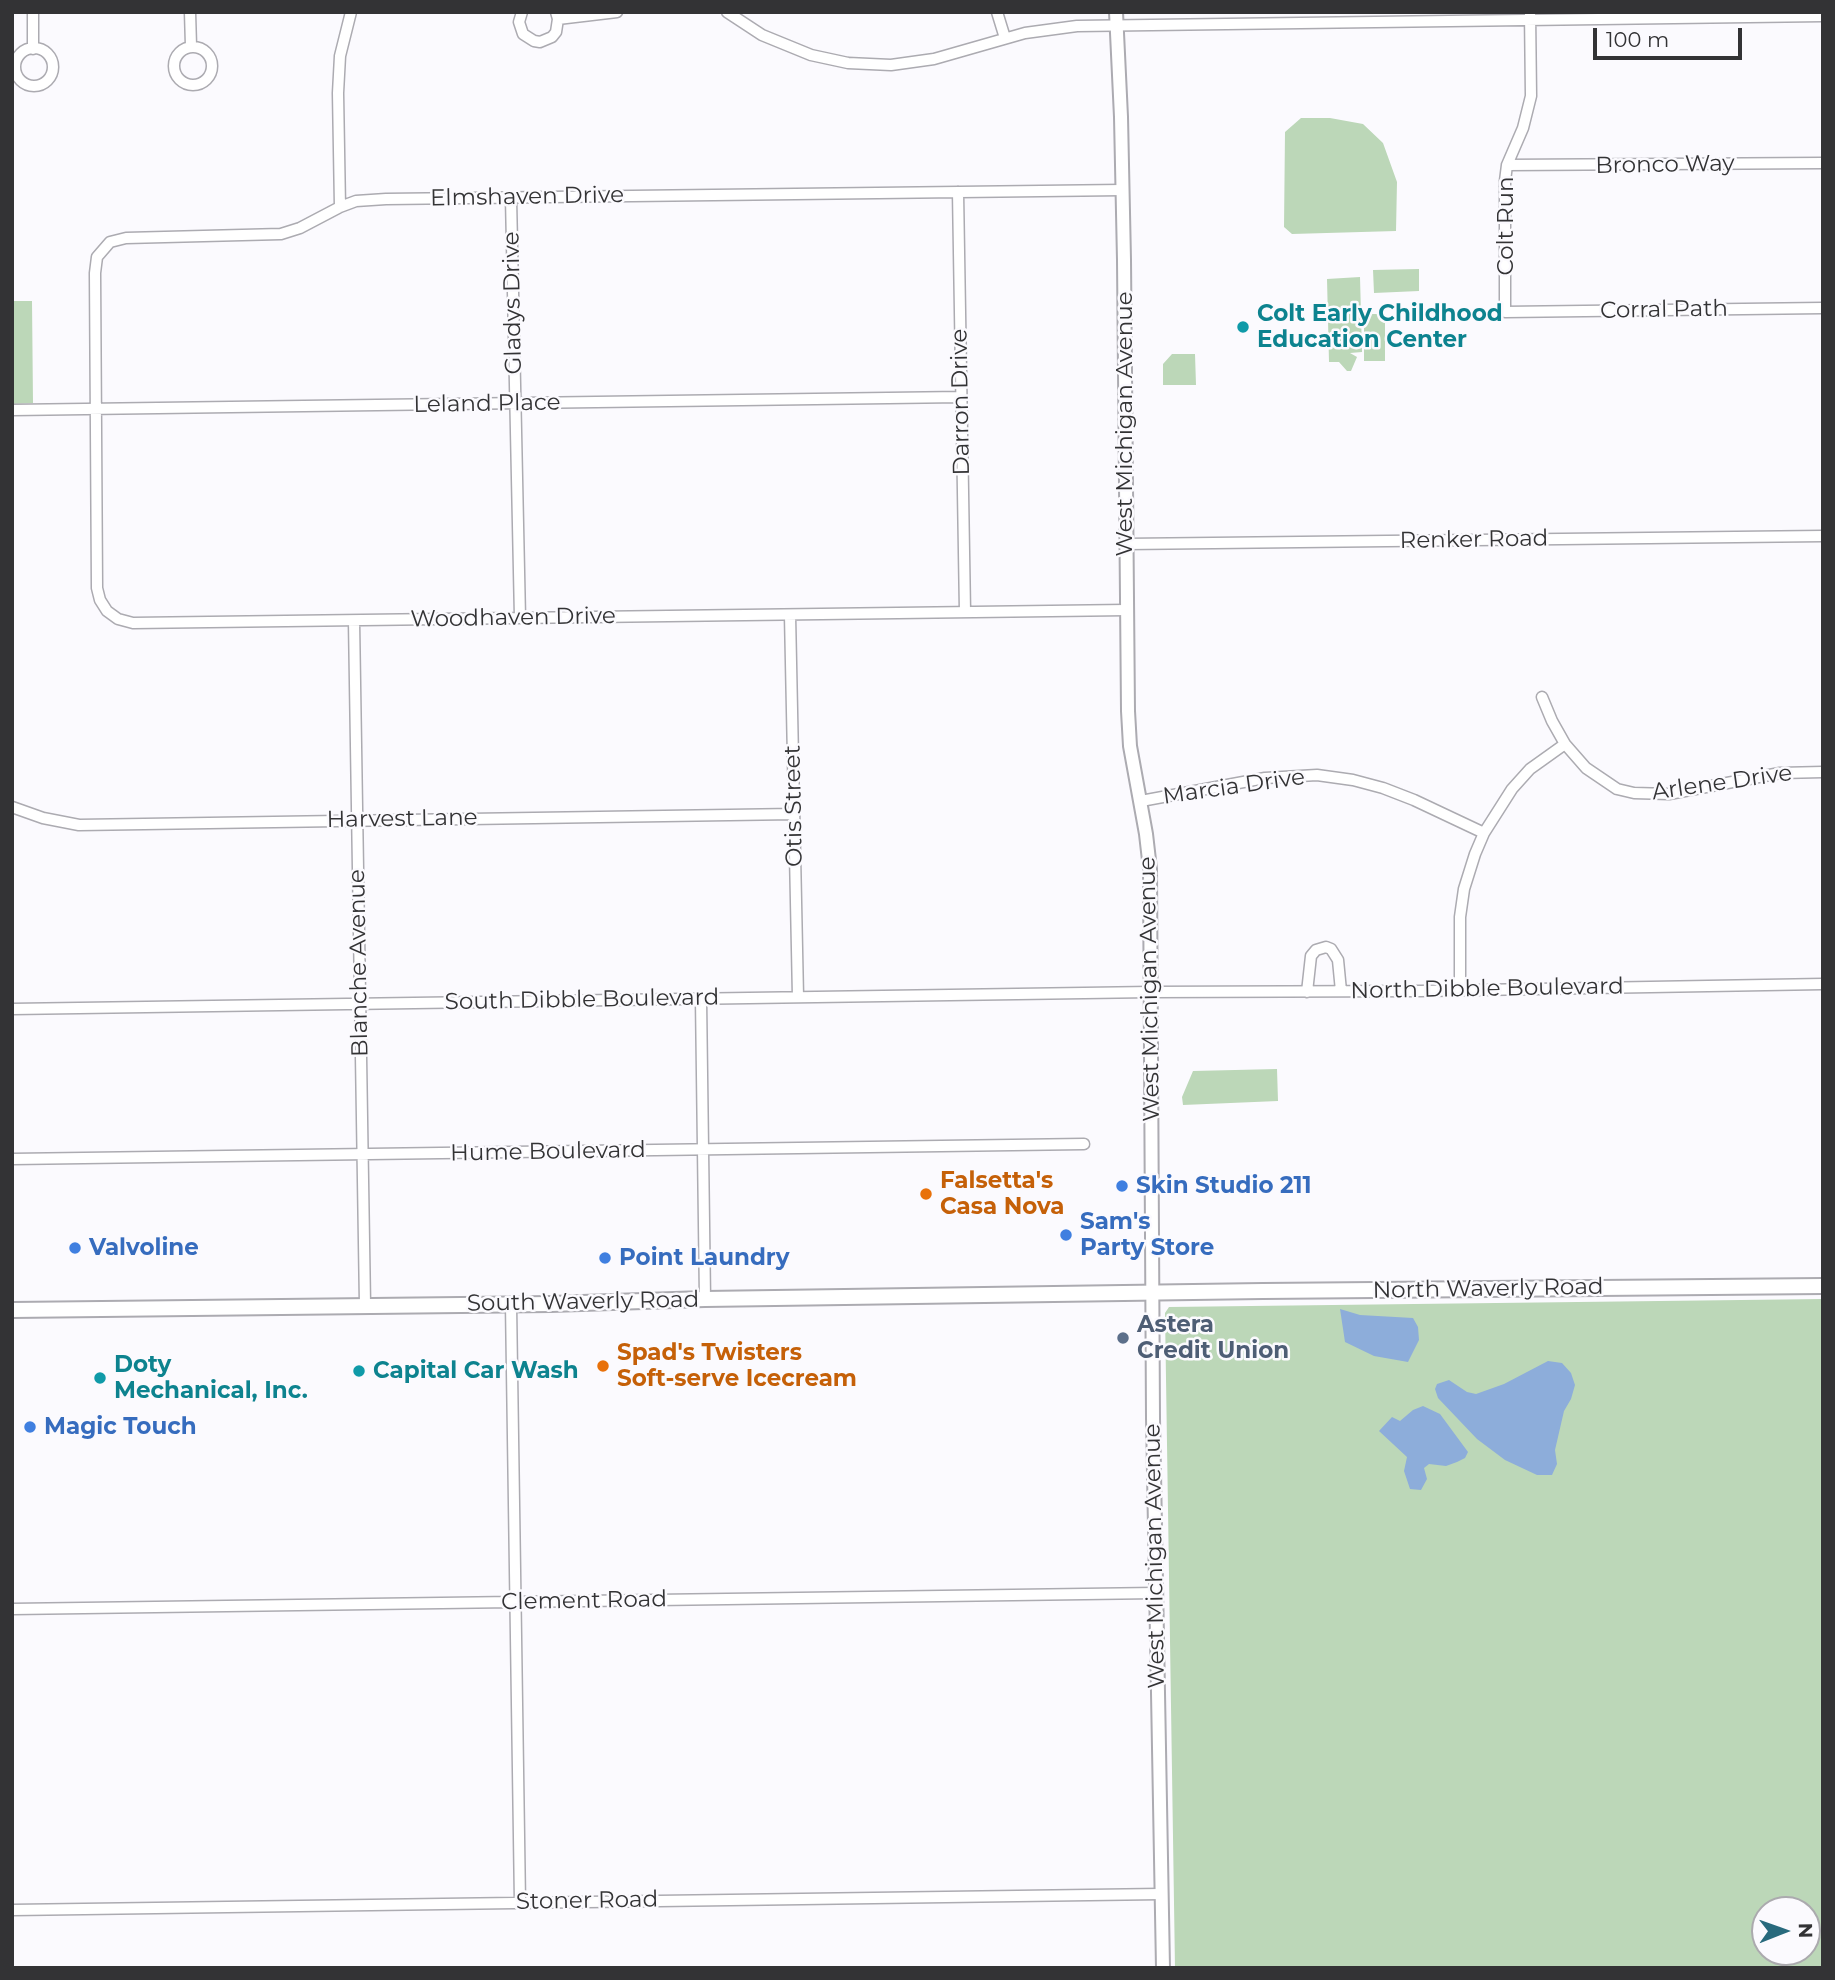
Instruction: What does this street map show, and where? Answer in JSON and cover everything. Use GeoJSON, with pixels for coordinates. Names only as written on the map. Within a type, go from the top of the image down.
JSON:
{"type":"FeatureCollection","features":[{"type":"Feature","properties":{"kind":"main road","name":"North Waverly Road"},"geometry":{"type":"LineString","coordinates":[[1153,1292],[1823,1286]]}},
{"type":"Feature","properties":{"kind":"main road","name":"South Waverly Road"},"geometry":{"type":"LineString","coordinates":[[12,1310],[1153,1292]]}},
{"type":"Feature","properties":{"kind":"street"},"geometry":{"type":"LineString","coordinates":[[33,12],[33,49]]}},
{"type":"Feature","properties":{"kind":"street"},"geometry":{"type":"LineString","coordinates":[[190,12],[191,46]]}},
{"type":"Feature","properties":{"kind":"street"},"geometry":{"type":"LineString","coordinates":[[340,207],[340,57],[351,12]]}},
{"type":"Feature","properties":{"kind":"street"},"geometry":{"type":"LineString","coordinates":[[522,12],[520,28],[528,39],[540,42],[552,37],[558,26],[557,16],[617,12]]}},
{"type":"Feature","properties":{"kind":"street"},"geometry":{"type":"LineString","coordinates":[[727,12],[762,35],[789,47],[811,55],[866,65],[915,63],[1004,38],[1117,18],[1823,16]]}},
{"type":"Feature","properties":{"kind":"street"},"geometry":{"type":"LineString","coordinates":[[997,12],[1004,38]]}},
{"type":"Feature","properties":{"kind":"street","name":"Colt Run"},"geometry":{"type":"LineString","coordinates":[[1505,312],[1505,181],[1507,165],[1523,128],[1531,96],[1530,16]]}},
{"type":"Feature","properties":{"kind":"street","name":"West Michigan Avenue"},"geometry":{"type":"LineString","coordinates":[[1117,18],[1123,190],[1129,733],[1150,869],[1156,1593],[1163,1968]]}},
{"type":"Feature","properties":{"kind":"street"},"geometry":{"type":"LineString","coordinates":[[191,46],[204,49],[212,65],[204,82],[192,85],[180,80],[176,75],[174,62],[180,51],[191,46]]}},
{"type":"Feature","properties":{"kind":"street","name":"Bronco Way"},"geometry":{"type":"LineString","coordinates":[[1507,165],[1823,163]]}},
{"type":"Feature","properties":{"kind":"street","name":"Elmshaven Drive"},"geometry":{"type":"LineString","coordinates":[[97,408],[97,257],[110,242],[127,238],[281,234],[300,228],[356,201],[386,199],[1123,190]]}},
{"type":"Feature","properties":{"kind":"street","name":"Darron Drive"},"geometry":{"type":"LineString","coordinates":[[958,192],[964,612]]}},
{"type":"Feature","properties":{"kind":"street","name":"Gladys Drive"},"geometry":{"type":"LineString","coordinates":[[511,198],[520,618]]}},
{"type":"Feature","properties":{"kind":"street","name":"Corral Path"},"geometry":{"type":"LineString","coordinates":[[1505,312],[1823,308]]}},
{"type":"Feature","properties":{"kind":"street","name":"Leland Place"},"geometry":{"type":"LineString","coordinates":[[12,410],[961,397]]}},
{"type":"Feature","properties":{"kind":"street","name":"Woodhaven Drive"},"geometry":{"type":"LineString","coordinates":[[97,408],[97,588],[107,611],[118,619],[133,623],[1127,610]]}},
{"type":"Feature","properties":{"kind":"street","name":"Renker Road"},"geometry":{"type":"LineString","coordinates":[[1126,544],[1823,536]]}},
{"type":"Feature","properties":{"kind":"street","name":"Otis Street"},"geometry":{"type":"LineString","coordinates":[[790,615],[798,997]]}},
{"type":"Feature","properties":{"kind":"street","name":"Blanche Avenue"},"geometry":{"type":"LineString","coordinates":[[354,621],[365,1304]]}},
{"type":"Feature","properties":{"kind":"street","name":"Arlene Drive"},"geometry":{"type":"LineString","coordinates":[[1542,697],[1565,744],[1586,768],[1618,789],[1634,793],[1669,794],[1757,776],[1823,772]]}},
{"type":"Feature","properties":{"kind":"street"},"geometry":{"type":"LineString","coordinates":[[1460,990],[1460,917],[1464,889],[1484,833],[1499,807],[1530,769],[1565,744]]}},
{"type":"Feature","properties":{"kind":"street","name":"Marcia Drive"},"geometry":{"type":"LineString","coordinates":[[1141,801],[1265,778],[1317,775],[1353,780],[1382,788],[1484,833]]}},
{"type":"Feature","properties":{"kind":"street","name":"Harvest Lane"},"geometry":{"type":"LineString","coordinates":[[12,807],[52,820],[79,824],[794,814]]}},
{"type":"Feature","properties":{"kind":"street"},"geometry":{"type":"LineString","coordinates":[[1307,992],[1311,956],[1316,950],[1326,947],[1335,953],[1338,960],[1341,991]]}},
{"type":"Feature","properties":{"kind":"street","name":"North Dibble Boulevard"},"geometry":{"type":"LineString","coordinates":[[1151,992],[1823,984]]}},
{"type":"Feature","properties":{"kind":"street","name":"South Dibble Boulevard"},"geometry":{"type":"LineString","coordinates":[[12,1009],[1151,992]]}},
{"type":"Feature","properties":{"kind":"street"},"geometry":{"type":"LineString","coordinates":[[701,999],[705,1299]]}},
{"type":"Feature","properties":{"kind":"street","name":"Hume Boulevard"},"geometry":{"type":"LineString","coordinates":[[12,1160],[1084,1144]]}},
{"type":"Feature","properties":{"kind":"street"},"geometry":{"type":"LineString","coordinates":[[511,1304],[520,1903]]}},
{"type":"Feature","properties":{"kind":"street","name":"Clement Road"},"geometry":{"type":"LineString","coordinates":[[12,1609],[1156,1593]]}},
{"type":"Feature","properties":{"kind":"street","name":"Stoner Road"},"geometry":{"type":"LineString","coordinates":[[12,1910],[1161,1894]]}},
{"type":"Feature","properties":{"kind":"green space"},"geometry":{"type":"Polygon","coordinates":[[[1301,118],[1330,118],[1363,124],[1383,143],[1397,182],[1396,231],[1292,234],[1284,227],[1285,132],[1301,118]]]}},
{"type":"Feature","properties":{"kind":"green space"},"geometry":{"type":"Polygon","coordinates":[[[1419,269],[1419,291],[1374,293],[1373,270],[1419,269]]]}},
{"type":"Feature","properties":{"kind":"green space"},"geometry":{"type":"Polygon","coordinates":[[[1360,277],[1362,352],[1350,353],[1357,357],[1351,371],[1347,371],[1339,362],[1329,362],[1327,279],[1360,277]]]}},
{"type":"Feature","properties":{"kind":"green space"},"geometry":{"type":"Polygon","coordinates":[[[12,301],[32,301],[33,403],[12,404],[12,301]]]}},
{"type":"Feature","properties":{"kind":"green space"},"geometry":{"type":"Polygon","coordinates":[[[1364,314],[1385,314],[1385,361],[1364,361],[1364,314]]]}},
{"type":"Feature","properties":{"kind":"green space"},"geometry":{"type":"Polygon","coordinates":[[[1172,354],[1195,354],[1196,385],[1163,385],[1163,364],[1172,354]]]}},
{"type":"Feature","properties":{"kind":"green space"},"geometry":{"type":"Polygon","coordinates":[[[1277,1069],[1278,1101],[1183,1105],[1182,1097],[1193,1071],[1277,1069]]]}},
{"type":"Feature","properties":{"kind":"green space"},"geometry":{"type":"Polygon","coordinates":[[[1823,1299],[1823,1968],[1175,1968],[1165,1313],[1169,1307],[1823,1299]]]}},
{"type":"Feature","properties":{"kind":"water"},"geometry":{"type":"Polygon","coordinates":[[[1340,1309],[1360,1315],[1413,1318],[1418,1327],[1419,1340],[1408,1362],[1374,1356],[1345,1342],[1340,1309]]]}},
{"type":"Feature","properties":{"kind":"water"},"geometry":{"type":"Polygon","coordinates":[[[1548,1361],[1562,1363],[1571,1373],[1575,1385],[1564,1411],[1555,1450],[1557,1464],[1552,1475],[1537,1475],[1505,1460],[1477,1439],[1438,1398],[1435,1389],[1437,1384],[1449,1380],[1467,1392],[1476,1394],[1504,1384],[1548,1361]]]}},
{"type":"Feature","properties":{"kind":"water"},"geometry":{"type":"Polygon","coordinates":[[[1423,1406],[1440,1414],[1468,1452],[1465,1458],[1446,1466],[1429,1464],[1424,1468],[1427,1479],[1421,1490],[1410,1489],[1404,1471],[1407,1457],[1379,1431],[1392,1417],[1400,1421],[1413,1410],[1423,1406]]]}},
{"type":"Feature","properties":{"kind":"place","name":"Colt Early Childhood Education Center"},"geometry":{"type":"Point","coordinates":[1243,327]}},
{"type":"Feature","properties":{"kind":"place","name":"Skin Studio 211"},"geometry":{"type":"Point","coordinates":[1122,1186]}},
{"type":"Feature","properties":{"kind":"place","name":"Falsetta's Casa Nova"},"geometry":{"type":"Point","coordinates":[926,1194]}},
{"type":"Feature","properties":{"kind":"place","name":"Sam's Party Store"},"geometry":{"type":"Point","coordinates":[1066,1235]}},
{"type":"Feature","properties":{"kind":"place","name":"Valvoline"},"geometry":{"type":"Point","coordinates":[75,1248]}},
{"type":"Feature","properties":{"kind":"place","name":"Point Laundry"},"geometry":{"type":"Point","coordinates":[605,1258]}},
{"type":"Feature","properties":{"kind":"place","name":"Astera Credit Union"},"geometry":{"type":"Point","coordinates":[1123,1338]}},
{"type":"Feature","properties":{"kind":"place","name":"Spad's Twisters Soft-serve Icecream"},"geometry":{"type":"Point","coordinates":[603,1366]}},
{"type":"Feature","properties":{"kind":"place","name":"Capital Car Wash"},"geometry":{"type":"Point","coordinates":[359,1371]}},
{"type":"Feature","properties":{"kind":"place","name":"Doty Mechanical, Inc."},"geometry":{"type":"Point","coordinates":[100,1378]}},
{"type":"Feature","properties":{"kind":"place","name":"Magic Touch"},"geometry":{"type":"Point","coordinates":[30,1427]}}]}
